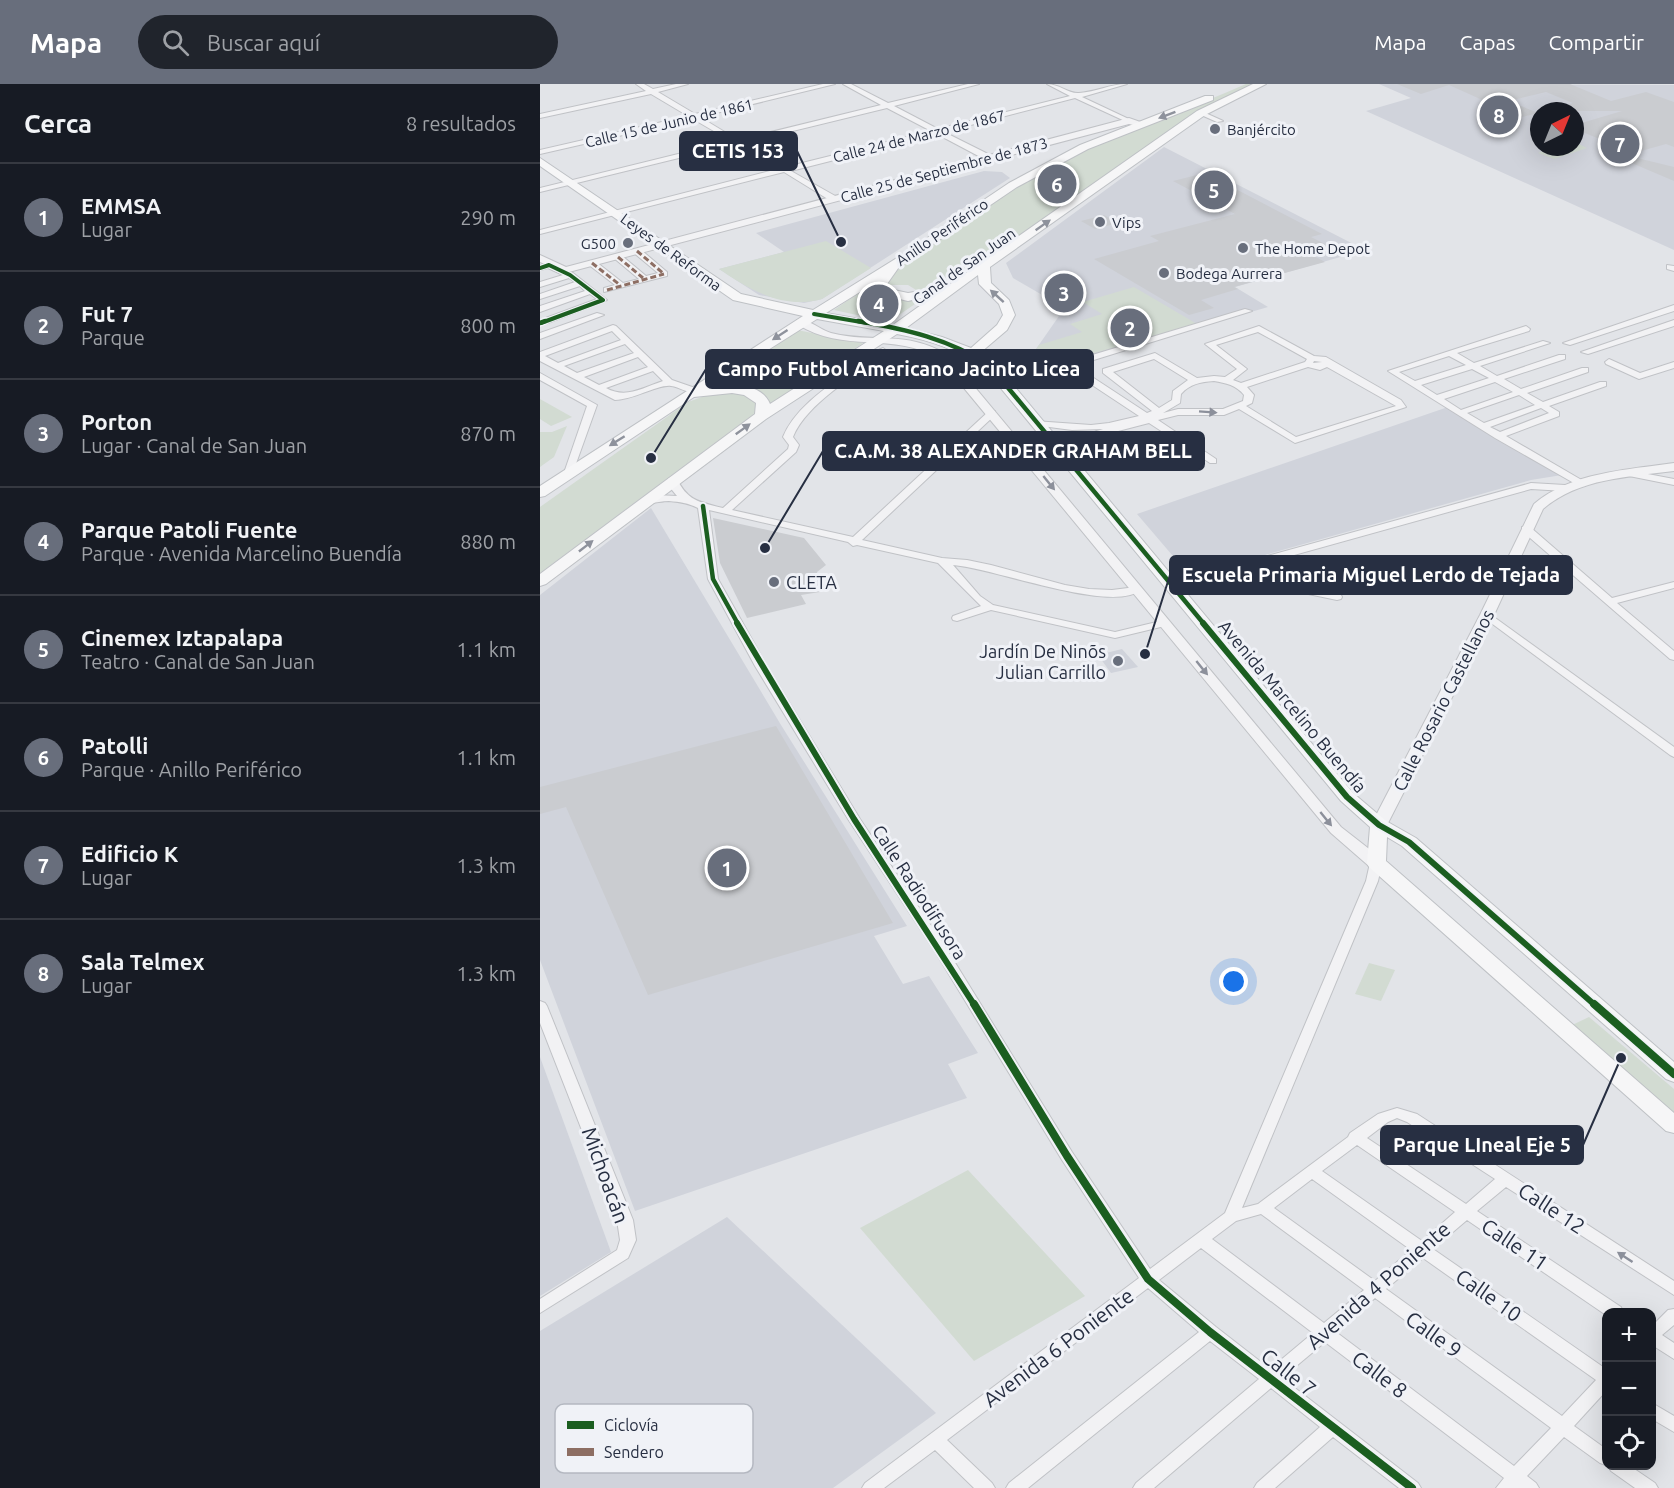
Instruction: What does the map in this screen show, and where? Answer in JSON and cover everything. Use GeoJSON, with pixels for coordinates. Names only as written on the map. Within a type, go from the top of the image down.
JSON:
{"type":"FeatureCollection","features":[{"type":"Feature","properties":{"kind":"main road","name":"Anillo Periférico"},"geometry":{"type":"LineString","coordinates":[[540,492],[570,470],[801,322],[909,256],[960,219],[1028,176],[1135,123],[1240,84]]}},
{"type":"Feature","properties":{"kind":"main road","name":"Canal de San Juan"},"geometry":{"type":"LineString","coordinates":[[540,581],[644,501],[761,416],[882,345],[894,330],[1201,113],[1261,84]]}},
{"type":"Feature","properties":{"kind":"main road","name":"Leyes de Reforma"},"geometry":{"type":"LineString","coordinates":[[540,161],[737,297],[814,314]]}},
{"type":"Feature","properties":{"kind":"main road"},"geometry":{"type":"LineString","coordinates":[[909,256],[880,283],[883,291],[908,297],[927,295],[981,269],[985,284],[1005,303],[1009,315],[1002,327],[975,354]]}},
{"type":"Feature","properties":{"kind":"main road","name":"Avenida Marcelino Buendía"},"geometry":{"type":"LineString","coordinates":[[814,314],[944,341],[975,354],[1002,380],[1174,585],[1347,797],[1379,825],[1409,842],[1674,1074]]}},
{"type":"Feature","properties":{"kind":"main road"},"geometry":{"type":"LineString","coordinates":[[690,395],[719,389],[747,391],[763,402],[764,409],[761,416]]}},
{"type":"Feature","properties":{"kind":"main road"},"geometry":{"type":"LineString","coordinates":[[1379,825],[1376,863],[1674,1125]]}},
{"type":"Feature","properties":{"kind":"street"},"geometry":{"type":"LineString","coordinates":[[639,84],[834,199]]}},
{"type":"Feature","properties":{"kind":"street"},"geometry":{"type":"LineString","coordinates":[[540,116],[685,84]]}},
{"type":"Feature","properties":{"kind":"street","name":"Calle 15 de Junio de 1861"},"geometry":{"type":"LineString","coordinates":[[540,152],[696,118],[832,84]]}},
{"type":"Feature","properties":{"kind":"street"},"geometry":{"type":"LineString","coordinates":[[846,84],[989,158]]}},
{"type":"Feature","properties":{"kind":"street"},"geometry":{"type":"LineString","coordinates":[[540,190],[976,84]]}},
{"type":"Feature","properties":{"kind":"street"},"geometry":{"type":"LineString","coordinates":[[1050,84],[1135,123]]}},
{"type":"Feature","properties":{"kind":"street","name":"Calle 24 de Marzo de 1867"},"geometry":{"type":"LineString","coordinates":[[540,232],[1124,84]]}},
{"type":"Feature","properties":{"kind":"street"},"geometry":{"type":"LineString","coordinates":[[1201,113],[1219,121]]}},
{"type":"Feature","properties":{"kind":"street","name":"Calle 25 de Septiembre de 1873"},"geometry":{"type":"LineString","coordinates":[[667,248],[923,175],[1135,123]]}},
{"type":"Feature","properties":{"kind":"street","name":"Calle 25 de Septiembre de 1873"},"geometry":{"type":"LineString","coordinates":[[566,272],[637,251],[667,248],[934,181],[1077,141],[1071,137]]}},
{"type":"Feature","properties":{"kind":"street"},"geometry":{"type":"LineString","coordinates":[[923,175],[934,181]]}},
{"type":"Feature","properties":{"kind":"street"},"geometry":{"type":"LineString","coordinates":[[607,290],[664,274],[637,251]]}},
{"type":"Feature","properties":{"kind":"street"},"geometry":{"type":"LineString","coordinates":[[618,257],[643,279]]}},
{"type":"Feature","properties":{"kind":"street"},"geometry":{"type":"LineString","coordinates":[[540,258],[566,272],[603,300],[540,323]]}},
{"type":"Feature","properties":{"kind":"street"},"geometry":{"type":"LineString","coordinates":[[592,263],[620,285]]}},
{"type":"Feature","properties":{"kind":"street"},"geometry":{"type":"LineString","coordinates":[[540,268],[549,265],[566,272]]}},
{"type":"Feature","properties":{"kind":"street"},"geometry":{"type":"LineString","coordinates":[[540,285],[566,272]]}},
{"type":"Feature","properties":{"kind":"street"},"geometry":{"type":"LineString","coordinates":[[540,297],[581,283]]}},
{"type":"Feature","properties":{"kind":"street"},"geometry":{"type":"LineString","coordinates":[[540,309],[592,291]]}},
{"type":"Feature","properties":{"kind":"street"},"geometry":{"type":"LineString","coordinates":[[1567,343],[1674,308]]}},
{"type":"Feature","properties":{"kind":"street"},"geometry":{"type":"LineString","coordinates":[[540,309],[569,326]]}},
{"type":"Feature","properties":{"kind":"street"},"geometry":{"type":"LineString","coordinates":[[1002,380],[1061,367],[1248,311]]}},
{"type":"Feature","properties":{"kind":"street"},"geometry":{"type":"LineString","coordinates":[[540,336],[600,315]]}},
{"type":"Feature","properties":{"kind":"street"},"geometry":{"type":"LineString","coordinates":[[801,322],[812,330],[828,334],[882,345],[916,342],[936,350],[992,413],[1335,831],[1376,863],[1372,881],[1231,1217]]}},
{"type":"Feature","properties":{"kind":"street"},"geometry":{"type":"LineString","coordinates":[[1585,352],[1674,323]]}},
{"type":"Feature","properties":{"kind":"street"},"geometry":{"type":"LineString","coordinates":[[540,356],[613,328],[669,382],[690,395]]}},
{"type":"Feature","properties":{"kind":"street"},"geometry":{"type":"LineString","coordinates":[[1225,381],[1244,369],[1209,345],[1211,342],[1258,329],[1308,362],[1329,366],[1398,402],[1401,407],[1295,440],[1241,407]]}},
{"type":"Feature","properties":{"kind":"street"},"geometry":{"type":"LineString","coordinates":[[1526,329],[1392,371],[1582,484]]}},
{"type":"Feature","properties":{"kind":"street"},"geometry":{"type":"LineString","coordinates":[[557,366],[626,341]]}},
{"type":"Feature","properties":{"kind":"street"},"geometry":{"type":"LineString","coordinates":[[1415,384],[1546,343]]}},
{"type":"Feature","properties":{"kind":"street"},"geometry":{"type":"LineString","coordinates":[[724,512],[793,450],[794,445],[788,437],[788,432],[801,416],[882,345]]}},
{"type":"Feature","properties":{"kind":"street"},"geometry":{"type":"LineString","coordinates":[[1450,353],[1556,414],[1498,436]]}},
{"type":"Feature","properties":{"kind":"street"},"geometry":{"type":"LineString","coordinates":[[577,376],[638,354]]}},
{"type":"Feature","properties":{"kind":"street"},"geometry":{"type":"LineString","coordinates":[[975,354],[1032,374]]}},
{"type":"Feature","properties":{"kind":"street"},"geometry":{"type":"LineString","coordinates":[[540,356],[621,398],[669,382]]}},
{"type":"Feature","properties":{"kind":"street"},"geometry":{"type":"LineString","coordinates":[[1159,412],[1106,371],[1155,357],[1195,381]]}},
{"type":"Feature","properties":{"kind":"street"},"geometry":{"type":"LineString","coordinates":[[1438,398],[1562,357]]}},
{"type":"Feature","properties":{"kind":"street"},"geometry":{"type":"LineString","coordinates":[[1241,386],[1308,362]]}},
{"type":"Feature","properties":{"kind":"street"},"geometry":{"type":"LineString","coordinates":[[1609,362],[1639,376],[1674,365]]}},
{"type":"Feature","properties":{"kind":"street"},"geometry":{"type":"LineString","coordinates":[[1061,367],[1080,373],[1214,460]]}},
{"type":"Feature","properties":{"kind":"street"},"geometry":{"type":"LineString","coordinates":[[598,388],[654,368]]}},
{"type":"Feature","properties":{"kind":"street"},"geometry":{"type":"LineString","coordinates":[[1460,413],[1585,370]]}},
{"type":"Feature","properties":{"kind":"street"},"geometry":{"type":"LineString","coordinates":[[540,376],[592,405],[570,470]]}},
{"type":"Feature","properties":{"kind":"street"},"geometry":{"type":"LineString","coordinates":[[1037,423],[1087,428],[1120,423],[1148,418],[1178,412],[1224,412],[1247,403],[1249,395],[1241,386],[1225,381],[1195,381],[1178,389],[1177,401],[1148,418],[1092,435],[1083,441],[1068,460]]}},
{"type":"Feature","properties":{"kind":"street"},"geometry":{"type":"LineString","coordinates":[[1484,426],[1603,384]]}},
{"type":"Feature","properties":{"kind":"street"},"geometry":{"type":"LineString","coordinates":[[853,543],[992,413]]}},
{"type":"Feature","properties":{"kind":"street"},"geometry":{"type":"LineString","coordinates":[[1174,585],[1531,486],[1565,488],[1674,467]]}},
{"type":"Feature","properties":{"kind":"street"},"geometry":{"type":"LineString","coordinates":[[1632,474],[1674,482]]}},
{"type":"Feature","properties":{"kind":"street"},"geometry":{"type":"LineString","coordinates":[[674,479],[676,490],[689,500],[703,506],[853,543],[875,545],[942,561],[968,563],[1101,594],[1136,590]]}},
{"type":"Feature","properties":{"kind":"street","name":"Calle Rosario Castellanos"},"geometry":{"type":"LineString","coordinates":[[1379,825],[1487,615],[1527,529],[1546,499],[1565,488]]}},
{"type":"Feature","properties":{"kind":"street"},"geometry":{"type":"LineString","coordinates":[[644,501],[666,498],[689,500]]}},
{"type":"Feature","properties":{"kind":"street","name":"Calle Radiodifusora"},"geometry":{"type":"LineString","coordinates":[[703,506],[713,579],[761,666],[854,819],[941,951],[1067,1156],[1148,1279]]}},
{"type":"Feature","properties":{"kind":"street"},"geometry":{"type":"LineString","coordinates":[[1527,529],[1674,657]]}},
{"type":"Feature","properties":{"kind":"street"},"geometry":{"type":"LineString","coordinates":[[942,561],[954,569],[981,603],[990,607],[1115,635],[1165,623]]}},
{"type":"Feature","properties":{"kind":"street"},"geometry":{"type":"LineString","coordinates":[[1232,569],[1242,577],[1337,597]]}},
{"type":"Feature","properties":{"kind":"street"},"geometry":{"type":"LineString","coordinates":[[1611,601],[1674,585]]}},
{"type":"Feature","properties":{"kind":"street"},"geometry":{"type":"LineString","coordinates":[[957,618],[990,607]]}},
{"type":"Feature","properties":{"kind":"street"},"geometry":{"type":"LineString","coordinates":[[1487,615],[1674,753]]}},
{"type":"Feature","properties":{"kind":"street","name":"Michoacán"},"geometry":{"type":"LineString","coordinates":[[540,1006],[625,1220],[628,1240],[623,1254],[540,1307]]}},
{"type":"Feature","properties":{"kind":"street","name":"Avenida 6 Poniente"},"geometry":{"type":"LineString","coordinates":[[871,1488],[1231,1217],[1263,1208],[1355,1137],[1383,1118],[1397,1113]]}},
{"type":"Feature","properties":{"kind":"street","name":"Calle 12"},"geometry":{"type":"LineString","coordinates":[[1397,1113],[1412,1118],[1674,1289]]}},
{"type":"Feature","properties":{"kind":"street","name":"Calle 11"},"geometry":{"type":"LineString","coordinates":[[1355,1137],[1610,1308]]}},
{"type":"Feature","properties":{"kind":"street","name":"Calle 10"},"geometry":{"type":"LineString","coordinates":[[1311,1171],[1602,1376]]}},
{"type":"Feature","properties":{"kind":"street","name":"Avenida 4 Poniente"},"geometry":{"type":"LineString","coordinates":[[1142,1488],[1465,1210],[1506,1178]]}},
{"type":"Feature","properties":{"kind":"street","name":"Calle 9"},"geometry":{"type":"LineString","coordinates":[[1263,1208],[1602,1455]]}},
{"type":"Feature","properties":{"kind":"street","name":"Calle 8"},"geometry":{"type":"LineString","coordinates":[[1201,1239],[1324,1332],[1510,1483],[1530,1488]]}},
{"type":"Feature","properties":{"kind":"street","name":"Calle 7"},"geometry":{"type":"LineString","coordinates":[[1148,1279],[1210,1332],[1270,1377],[1402,1485]]}},
{"type":"Feature","properties":{"kind":"street"},"geometry":{"type":"LineString","coordinates":[[1656,1332],[1674,1315]]}},
{"type":"Feature","properties":{"kind":"street"},"geometry":{"type":"LineString","coordinates":[[1015,1488],[1210,1332]]}},
{"type":"Feature","properties":{"kind":"street"},"geometry":{"type":"LineString","coordinates":[[1656,1339],[1674,1352]]}},
{"type":"Feature","properties":{"kind":"street"},"geometry":{"type":"LineString","coordinates":[[1510,1483],[1602,1383]]}},
{"type":"Feature","properties":{"kind":"street"},"geometry":{"type":"LineString","coordinates":[[1656,1413],[1674,1425]]}},
{"type":"Feature","properties":{"kind":"street"},"geometry":{"type":"LineString","coordinates":[[1263,1488],[1332,1427]]}},
{"type":"Feature","properties":{"kind":"street"},"geometry":{"type":"LineString","coordinates":[[936,1440],[986,1488]]}},
{"type":"Feature","properties":{"kind":"street"},"geometry":{"type":"LineString","coordinates":[[1623,1470],[1649,1488]]}},
{"type":"Feature","properties":{"kind":"shaded area"},"geometry":{"type":"Polygon","coordinates":[[[1246,84],[1257,84],[1202,108],[1052,215],[937,288],[921,293],[908,285],[885,285],[903,265],[1026,180],[1101,143],[1246,84]]]}},
{"type":"Feature","properties":{"kind":"shaded area"},"geometry":{"type":"Polygon","coordinates":[[[1379,84],[1674,85],[1674,250],[1366,111],[1411,98],[1379,84]]]}},
{"type":"Feature","properties":{"kind":"shaded area"},"geometry":{"type":"Polygon","coordinates":[[[1164,147],[1365,250],[1235,287],[1268,307],[1035,375],[1027,362],[1059,316],[1056,303],[1013,278],[1006,263],[1164,147]]]}},
{"type":"Feature","properties":{"kind":"shaded area"},"geometry":{"type":"Polygon","coordinates":[[[1546,156],[1563,156],[1554,159],[1546,156]]]}},
{"type":"Feature","properties":{"kind":"shaded area"},"geometry":{"type":"Polygon","coordinates":[[[984,171],[1002,172],[1010,178],[822,299],[804,303],[759,295],[719,269],[784,252],[756,233],[984,171]]]}},
{"type":"Feature","properties":{"kind":"shaded area"},"geometry":{"type":"Polygon","coordinates":[[[826,241],[871,268],[822,299],[808,302],[781,300],[755,291],[719,269],[826,241]]]}},
{"type":"Feature","properties":{"kind":"shaded area"},"geometry":{"type":"Polygon","coordinates":[[[873,283],[879,292],[912,298],[925,297],[889,322],[834,310],[873,283]]]}},
{"type":"Feature","properties":{"kind":"shaded area"},"geometry":{"type":"Polygon","coordinates":[[[1134,287],[1197,324],[1031,371],[1027,362],[1039,345],[1082,332],[1070,324],[1102,314],[1083,302],[1134,287]]]}},
{"type":"Feature","properties":{"kind":"shaded area"},"geometry":{"type":"Polygon","coordinates":[[[797,330],[863,343],[770,407],[768,398],[757,391],[703,388],[797,330]]]}},
{"type":"Feature","properties":{"kind":"shaded area"},"geometry":{"type":"Polygon","coordinates":[[[713,393],[743,393],[759,404],[758,411],[540,573],[540,507],[688,402],[713,393]]]}},
{"type":"Feature","properties":{"kind":"shaded area"},"geometry":{"type":"Polygon","coordinates":[[[540,399],[572,417],[551,426],[540,419],[540,399]]]}},
{"type":"Feature","properties":{"kind":"shaded area"},"geometry":{"type":"Polygon","coordinates":[[[1448,407],[1562,475],[1531,480],[1190,576],[1137,514],[1448,407]]]}},
{"type":"Feature","properties":{"kind":"shaded area"},"geometry":{"type":"Polygon","coordinates":[[[567,426],[554,457],[540,467],[540,432],[552,432],[567,426]]]}},
{"type":"Feature","properties":{"kind":"shaded area"},"geometry":{"type":"Polygon","coordinates":[[[651,508],[781,725],[907,926],[874,936],[903,984],[929,976],[978,1053],[948,1064],[967,1098],[635,1211],[540,960],[540,595],[651,508]]]}},
{"type":"Feature","properties":{"kind":"shaded area","name":"Jardín De Ninõs Julian Carrillo"},"geometry":{"type":"Polygon","coordinates":[[[1122,649],[1138,667],[1111,673],[1098,655],[1122,649]]]}},
{"type":"Feature","properties":{"kind":"shaded area"},"geometry":{"type":"Polygon","coordinates":[[[1369,963],[1395,970],[1381,1001],[1355,994],[1369,963]]]}},
{"type":"Feature","properties":{"kind":"shaded area"},"geometry":{"type":"Polygon","coordinates":[[[1589,1017],[1674,1089],[1674,1120],[1568,1027],[1589,1017]]]}},
{"type":"Feature","properties":{"kind":"shaded area"},"geometry":{"type":"Polygon","coordinates":[[[540,1057],[611,1252],[540,1296],[540,1057]]]}},
{"type":"Feature","properties":{"kind":"shaded area"},"geometry":{"type":"Polygon","coordinates":[[[968,1170],[1085,1296],[974,1361],[860,1228],[968,1170]]]}},
{"type":"Feature","properties":{"kind":"shaded area"},"geometry":{"type":"Polygon","coordinates":[[[727,1217],[936,1413],[833,1488],[540,1488],[540,1331],[727,1217]]]}},
{"type":"Feature","properties":{"kind":"building"},"geometry":{"type":"Polygon","coordinates":[[[1397,84],[1570,84],[1611,101],[1646,92],[1674,102],[1674,147],[1666,144],[1634,153],[1584,133],[1584,122],[1622,111],[1584,111],[1584,102],[1571,102],[1546,92],[1509,101],[1530,110],[1530,115],[1507,121],[1482,111],[1498,107],[1449,85],[1421,94],[1397,84]]]}},
{"type":"Feature","properties":{"kind":"building"},"geometry":{"type":"Polygon","coordinates":[[[1629,156],[1674,167],[1674,181],[1627,161],[1629,156]]]}},
{"type":"Feature","properties":{"kind":"building"},"geometry":{"type":"Polygon","coordinates":[[[1205,173],[1322,234],[1311,237],[1327,245],[1305,251],[1325,262],[1234,287],[1238,289],[1201,300],[1214,308],[1189,315],[1094,259],[1159,241],[1150,236],[1235,214],[1173,181],[1205,173]]]}},
{"type":"Feature","properties":{"kind":"building","name":"Vips"},"geometry":{"type":"Polygon","coordinates":[[[1104,215],[1118,223],[1095,229],[1081,221],[1104,215]]]}},
{"type":"Feature","properties":{"kind":"building"},"geometry":{"type":"Polygon","coordinates":[[[1067,284],[1085,295],[1061,302],[1043,291],[1067,284]]]}},
{"type":"Feature","properties":{"kind":"building"},"geometry":{"type":"Polygon","coordinates":[[[713,518],[804,538],[826,565],[817,572],[820,592],[801,595],[806,604],[747,618],[720,563],[713,518]]]}},
{"type":"Feature","properties":{"kind":"building"},"geometry":{"type":"Polygon","coordinates":[[[776,726],[893,923],[648,995],[566,807],[540,814],[540,787],[776,726]]]}},
{"type":"Feature","properties":{"kind":"marked path"},"geometry":{"type":"LineString","coordinates":[[637,251],[664,274]]}},
{"type":"Feature","properties":{"kind":"marked path"},"geometry":{"type":"LineString","coordinates":[[618,257],[643,278]]}},
{"type":"Feature","properties":{"kind":"marked path"},"geometry":{"type":"LineString","coordinates":[[592,263],[620,285]]}},
{"type":"Feature","properties":{"kind":"marked path"},"geometry":{"type":"LineString","coordinates":[[607,290],[664,274]]}},
{"type":"Feature","properties":{"kind":"cycle path"},"geometry":{"type":"LineString","coordinates":[[540,268],[549,265],[570,275],[603,300],[540,323]]}},
{"type":"Feature","properties":{"kind":"cycle path"},"geometry":{"type":"LineString","coordinates":[[814,314],[882,325],[930,336],[952,344],[990,366],[1347,797],[1379,825],[1409,842],[1674,1074]]}},
{"type":"Feature","properties":{"kind":"cycle path"},"geometry":{"type":"LineString","coordinates":[[703,506],[713,579],[761,666],[854,819],[941,951],[1067,1156],[1148,1279],[1210,1332],[1412,1488]]}},
{"type":"Feature","properties":{"kind":"place","name":"Sala Telmex"},"geometry":{"type":"Point","coordinates":[1499,115]}},
{"type":"Feature","properties":{"kind":"place","name":"Banjército"},"geometry":{"type":"Point","coordinates":[1215,129]}},
{"type":"Feature","properties":{"kind":"place","name":"Edificio K"},"geometry":{"type":"Point","coordinates":[1620,144]}},
{"type":"Feature","properties":{"kind":"place","name":"Patolli"},"geometry":{"type":"Point","coordinates":[1057,184]}},
{"type":"Feature","properties":{"kind":"place","name":"Cinemex Iztapalapa"},"geometry":{"type":"Point","coordinates":[1214,190]}},
{"type":"Feature","properties":{"kind":"place","name":"Vips"},"geometry":{"type":"Point","coordinates":[1100,222]}},
{"type":"Feature","properties":{"kind":"place","name":"CETIS 153"},"geometry":{"type":"Point","coordinates":[841,242]}},
{"type":"Feature","properties":{"kind":"place","name":"G500"},"geometry":{"type":"Point","coordinates":[628,243]}},
{"type":"Feature","properties":{"kind":"place","name":"The Home Depot"},"geometry":{"type":"Point","coordinates":[1243,248]}},
{"type":"Feature","properties":{"kind":"place","name":"Bodega Aurrera"},"geometry":{"type":"Point","coordinates":[1164,273]}},
{"type":"Feature","properties":{"kind":"place","name":"Porton"},"geometry":{"type":"Point","coordinates":[1064,293]}},
{"type":"Feature","properties":{"kind":"place","name":"Parque Patoli Fuente"},"geometry":{"type":"Point","coordinates":[879,304]}},
{"type":"Feature","properties":{"kind":"place","name":"Fut 7"},"geometry":{"type":"Point","coordinates":[1130,328]}},
{"type":"Feature","properties":{"kind":"place","name":"Campo Futbol Americano Jacinto Licea"},"geometry":{"type":"Point","coordinates":[651,458]}},
{"type":"Feature","properties":{"kind":"place","name":"C.A.M. 38 ALEXANDER GRAHAM BELL"},"geometry":{"type":"Point","coordinates":[765,548]}},
{"type":"Feature","properties":{"kind":"place","name":"CLETA"},"geometry":{"type":"Point","coordinates":[774,582]}},
{"type":"Feature","properties":{"kind":"place","name":"Escuela Primaria Miguel Lerdo de Tejada"},"geometry":{"type":"Point","coordinates":[1145,654]}},
{"type":"Feature","properties":{"kind":"place","name":"Jardín De Ninõs Julian Carrillo"},"geometry":{"type":"Point","coordinates":[1118,661]}},
{"type":"Feature","properties":{"kind":"place","name":"EMMSA"},"geometry":{"type":"Point","coordinates":[727,868]}},
{"type":"Feature","properties":{"kind":"place","name":"Parque LIneal Eje 5"},"geometry":{"type":"Point","coordinates":[1621,1058]}}]}
